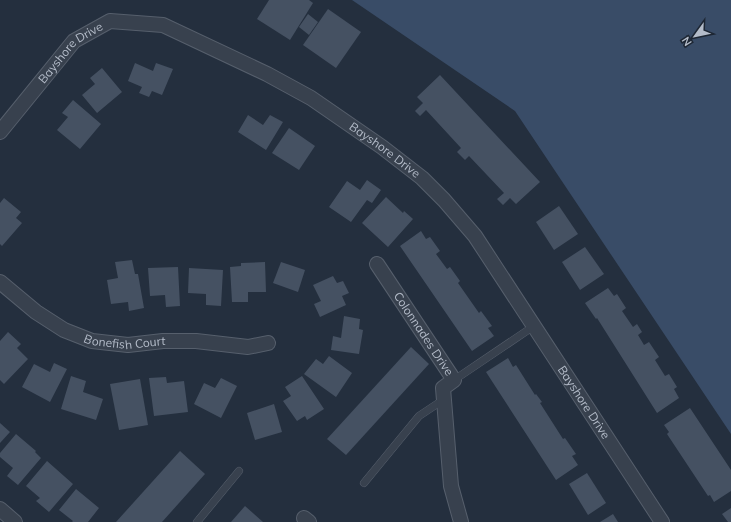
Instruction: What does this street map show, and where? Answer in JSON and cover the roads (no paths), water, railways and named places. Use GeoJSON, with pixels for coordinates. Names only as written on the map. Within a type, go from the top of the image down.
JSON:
{"type":"FeatureCollection","features":[{"type":"Feature","properties":{"kind":"street","name":"Bayshore Drive"},"geometry":{"type":"LineString","coordinates":[[0,132],[74,42],[110,21],[163,25],[267,74],[311,98],[382,147],[422,178],[475,236],[662,522]]}},
{"type":"Feature","properties":{"kind":"street","name":"Colonnades Drive"},"geometry":{"type":"LineString","coordinates":[[377,264],[454,380],[442,388],[451,486],[461,522]]}},
{"type":"Feature","properties":{"kind":"street","name":"Bonefish Court"},"geometry":{"type":"LineString","coordinates":[[0,282],[36,312],[64,330],[92,341],[128,345],[162,341],[196,341],[248,347],[268,343]]}},
{"type":"Feature","properties":{"kind":"lane"},"geometry":{"type":"LineString","coordinates":[[454,380],[534,326]]}},
{"type":"Feature","properties":{"kind":"lane"},"geometry":{"type":"LineString","coordinates":[[364,483],[419,416],[443,400]]}},
{"type":"Feature","properties":{"kind":"lane"},"geometry":{"type":"LineString","coordinates":[[197,522],[240,471]]}},
{"type":"Feature","properties":{"kind":"water"},"geometry":{"type":"Polygon","coordinates":[[[352,0],[731,0],[731,434],[515,111],[352,0]]]}}]}
